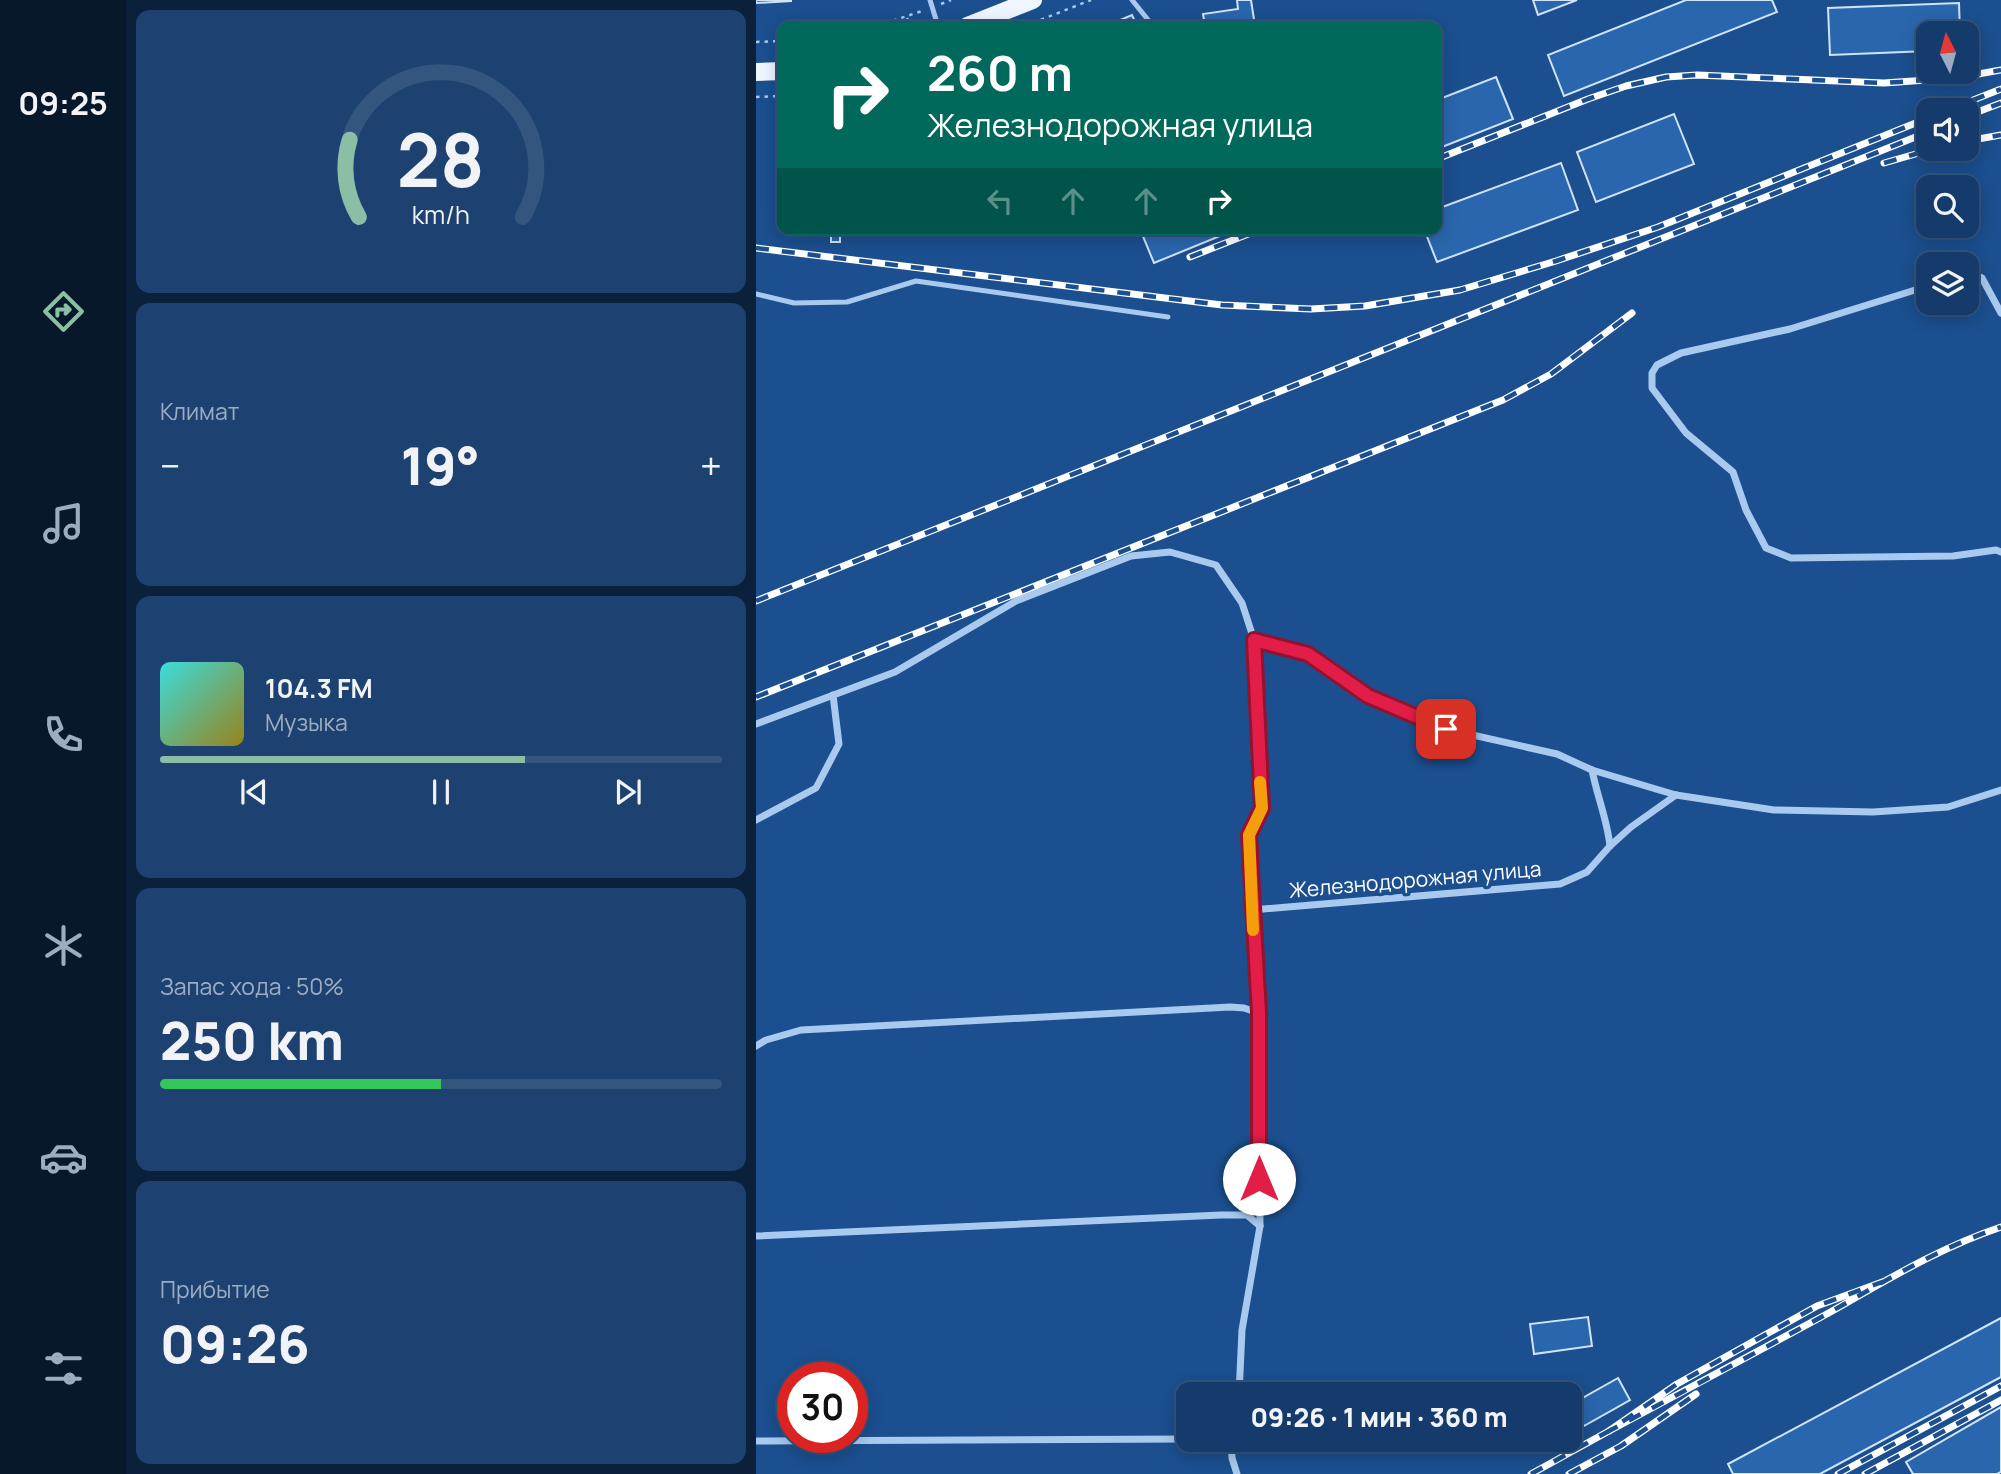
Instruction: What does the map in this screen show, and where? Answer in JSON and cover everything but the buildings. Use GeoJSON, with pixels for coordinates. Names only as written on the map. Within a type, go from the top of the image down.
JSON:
{"type":"FeatureCollection","features":[{"type":"Feature","properties":{"kind":"main road"},"geometry":{"type":"LineString","coordinates":[[980,21],[1033,0]]}},
{"type":"Feature","properties":{"kind":"main road"},"geometry":{"type":"LineString","coordinates":[[756,72],[777,71]]}},
{"type":"Feature","properties":{"kind":"street"},"geometry":{"type":"LineString","coordinates":[[1979,277],[1982,278],[2001,313]]}},
{"type":"Feature","properties":{"kind":"street"},"geometry":{"type":"LineString","coordinates":[[1916,290],[1790,329],[1681,353],[1657,365],[1652,373],[1652,388],[1686,433],[1732,472],[1746,510],[1766,548],[1791,558],[1894,558],[1953,556],[1996,550],[2001,552]]}},
{"type":"Feature","properties":{"kind":"street"},"geometry":{"type":"LineString","coordinates":[[756,724],[895,672],[1016,601],[1131,556],[1170,552],[1216,565],[1242,603],[1254,640],[1262,808],[1249,835],[1259,1013],[1260,1226],[1242,1329],[1240,1382]]}},
{"type":"Feature","properties":{"kind":"street"},"geometry":{"type":"LineString","coordinates":[[1254,640],[1308,654],[1368,696],[1446,729],[1557,754],[1592,770],[1676,795],[1774,810],[1874,812],[1948,807],[2001,790]]}},
{"type":"Feature","properties":{"kind":"street"},"geometry":{"type":"LineString","coordinates":[[756,820],[816,788],[839,744],[833,695]]}},
{"type":"Feature","properties":{"kind":"street"},"geometry":{"type":"LineString","coordinates":[[1592,770],[1596,793],[1608,825],[1610,846]]}},
{"type":"Feature","properties":{"kind":"street","name":"Железнодорожная улица"},"geometry":{"type":"LineString","coordinates":[[1252,911],[1560,884],[1587,872],[1631,827],[1676,795]]}},
{"type":"Feature","properties":{"kind":"street"},"geometry":{"type":"LineString","coordinates":[[756,1046],[766,1040],[800,1030],[1219,1007],[1244,1008],[1259,1013]]}},
{"type":"Feature","properties":{"kind":"street"},"geometry":{"type":"LineString","coordinates":[[756,1236],[1221,1215],[1247,1215],[1260,1226]]}},
{"type":"Feature","properties":{"kind":"street"},"geometry":{"type":"LineString","coordinates":[[756,1441],[1176,1439]]}},
{"type":"Feature","properties":{"kind":"street"},"geometry":{"type":"LineString","coordinates":[[1232,1452],[1237,1474]]}},
{"type":"Feature","properties":{"kind":"lane"},"geometry":{"type":"LineString","coordinates":[[930,0],[936,21]]}},
{"type":"Feature","properties":{"kind":"lane"},"geometry":{"type":"LineString","coordinates":[[1132,0],[1149,21]]}},
{"type":"Feature","properties":{"kind":"lane"},"geometry":{"type":"LineString","coordinates":[[756,294],[794,303],[847,302],[916,281],[1168,317]]}},
{"type":"Feature","properties":{"kind":"path"},"geometry":{"type":"LineString","coordinates":[[896,21],[951,0]]}},
{"type":"Feature","properties":{"kind":"path"},"geometry":{"type":"LineString","coordinates":[[1038,21],[1091,0]]}},
{"type":"Feature","properties":{"kind":"path"},"geometry":{"type":"LineString","coordinates":[[756,43],[777,41]]}},
{"type":"Feature","properties":{"kind":"path"},"geometry":{"type":"LineString","coordinates":[[756,97],[777,96]]}},
{"type":"Feature","properties":{"kind":"railway"},"geometry":{"type":"LineString","coordinates":[[1442,157],[1588,99],[1626,86],[1666,77],[1697,75],[1884,83],[1956,78],[2001,70]]}},
{"type":"Feature","properties":{"kind":"railway"},"geometry":{"type":"LineString","coordinates":[[1978,98],[2001,89]]}},
{"type":"Feature","properties":{"kind":"railway"},"geometry":{"type":"LineString","coordinates":[[1979,111],[2001,103]]}},
{"type":"Feature","properties":{"kind":"railway"},"geometry":{"type":"LineString","coordinates":[[756,248],[1222,305],[1311,309],[1365,306],[1460,290],[1556,261],[1658,227],[1916,123]]}},
{"type":"Feature","properties":{"kind":"railway"},"geometry":{"type":"LineString","coordinates":[[1979,139],[2001,135]]}},
{"type":"Feature","properties":{"kind":"railway"},"geometry":{"type":"LineString","coordinates":[[756,601],[1916,137]]}},
{"type":"Feature","properties":{"kind":"railway"},"geometry":{"type":"LineString","coordinates":[[1884,163],[1916,154]]}},
{"type":"Feature","properties":{"kind":"railway"},"geometry":{"type":"LineString","coordinates":[[1190,257],[1246,235]]}},
{"type":"Feature","properties":{"kind":"railway"},"geometry":{"type":"LineString","coordinates":[[756,697],[1503,400],[1551,374],[1632,313]]}},
{"type":"Feature","properties":{"kind":"railway"},"geometry":{"type":"LineString","coordinates":[[1885,1281],[1817,1306],[1677,1384],[1609,1431],[1911,1267],[1955,1245],[2001,1227]]}},
{"type":"Feature","properties":{"kind":"railway"},"geometry":{"type":"LineString","coordinates":[[1838,1474],[2001,1386]]}},
{"type":"Feature","properties":{"kind":"railway"},"geometry":{"type":"LineString","coordinates":[[1569,1474],[1621,1446],[1696,1394]]}},
{"type":"Feature","properties":{"kind":"railway"},"geometry":{"type":"LineString","coordinates":[[1865,1474],[2001,1400]]}},
{"type":"Feature","properties":{"kind":"railway"},"geometry":{"type":"LineString","coordinates":[[1531,1474],[1609,1431]]}},
{"type":"Feature","properties":{"kind":"slow traffic"},"geometry":{"type":"LineString","coordinates":[[1253,930],[1249,835],[1262,808],[1260,782]]}},
{"type":"Feature","properties":{"kind":"route"},"geometry":{"type":"LineString","coordinates":[[1259,1179],[1259,1013],[1249,835],[1262,808],[1254,640],[1308,654],[1368,696],[1446,729]]}}]}
